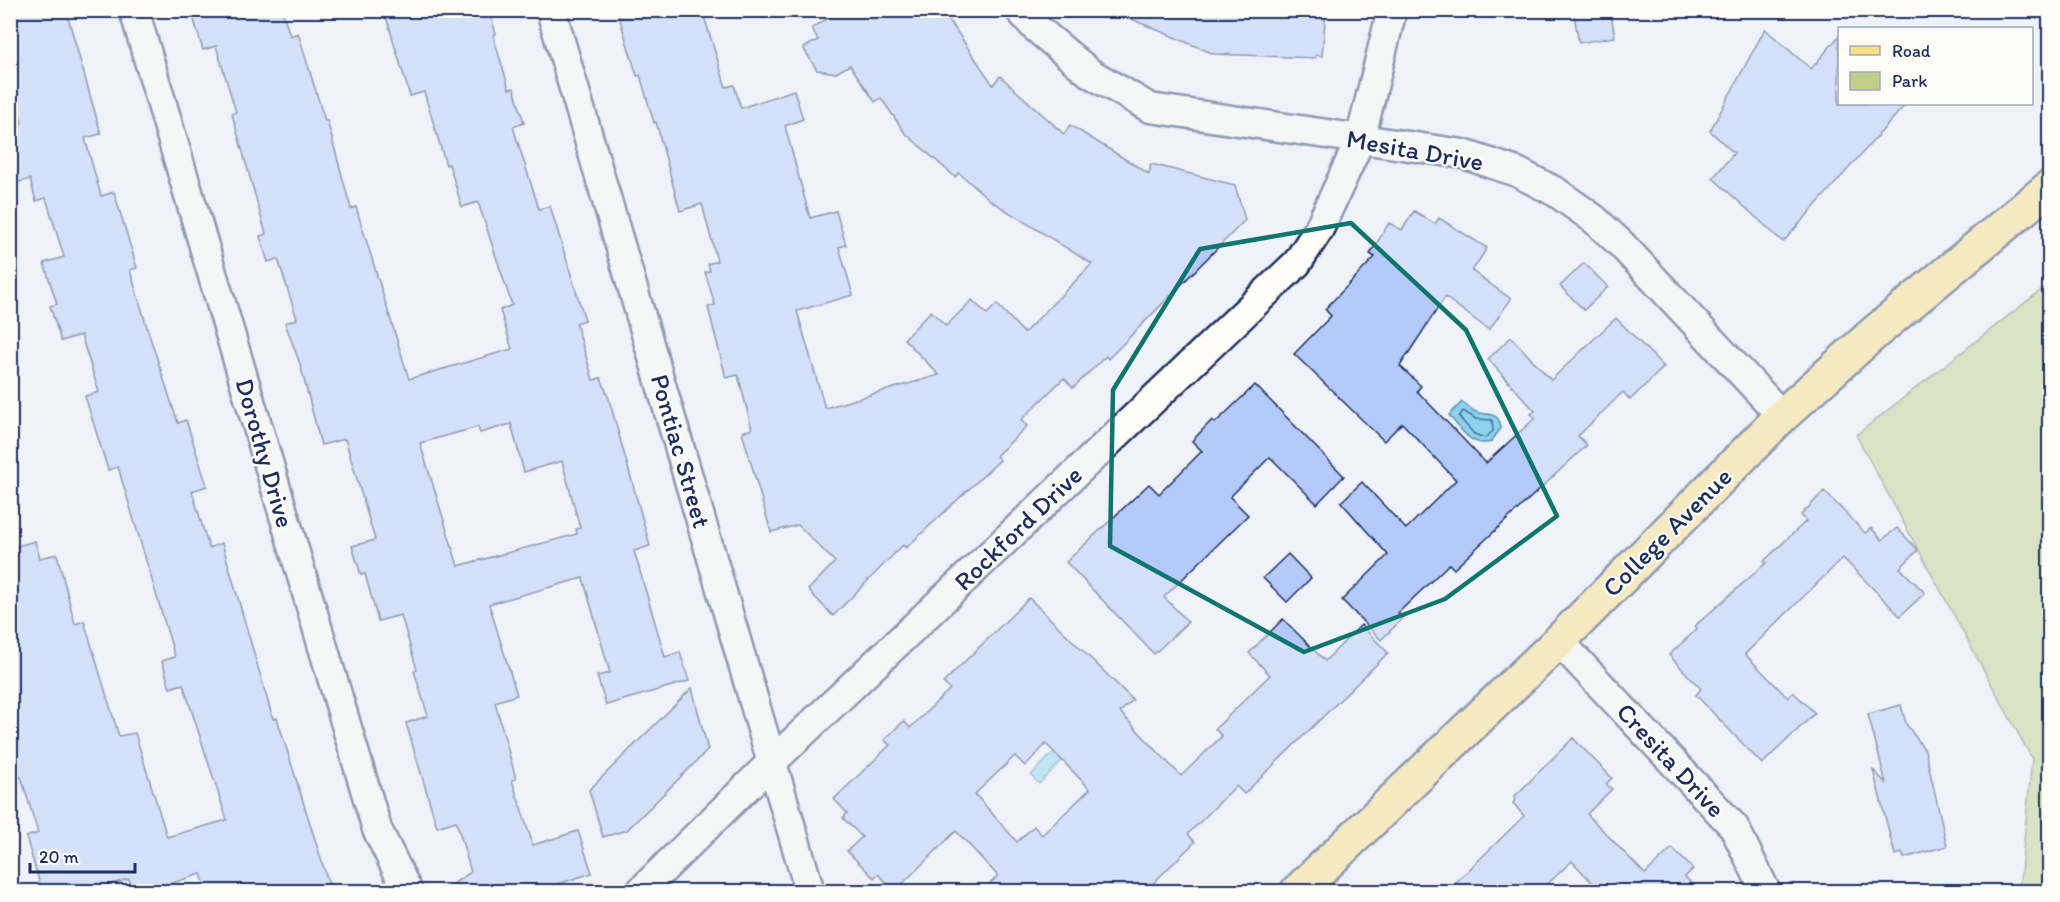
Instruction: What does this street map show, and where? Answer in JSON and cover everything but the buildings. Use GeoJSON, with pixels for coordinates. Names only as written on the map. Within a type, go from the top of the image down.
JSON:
{"type":"FeatureCollection","features":[{"type":"Feature","properties":{"kind":"main road","name":"College Avenue"},"geometry":{"type":"LineString","coordinates":[[1297,891],[1559,641],[1782,416],[1873,334],[2049,187]]}},
{"type":"Feature","properties":{"kind":"street","name":"Dorothy Drive"},"geometry":{"type":"LineString","coordinates":[[134,10],[377,829],[408,891]]}},
{"type":"Feature","properties":{"kind":"street","name":"Pontiac Street"},"geometry":{"type":"LineString","coordinates":[[551,10],[810,891]]}},
{"type":"Feature","properties":{"kind":"street","name":"Mesita Drive"},"geometry":{"type":"LineString","coordinates":[[1020,10],[1035,27],[1090,73],[1150,108],[1463,154],[1517,172],[1556,192],[1594,219],[1621,244],[1782,416]]}},
{"type":"Feature","properties":{"kind":"street","name":"Rockford Drive"},"geometry":{"type":"LineString","coordinates":[[640,891],[772,762],[1297,262],[1319,229],[1360,140],[1392,10]]}},
{"type":"Feature","properties":{"kind":"street","name":"Cresita Drive"},"geometry":{"type":"LineString","coordinates":[[1559,641],[1734,827],[1766,891]]}},
{"type":"Feature","properties":{"kind":"highlighted area"},"geometry":{"type":"Polygon","coordinates":[[[1351,223],[1466,330],[1557,516],[1445,599],[1304,652],[1110,546],[1113,390],[1200,249],[1351,223]]]}},
{"type":"Feature","properties":{"kind":"green space"},"geometry":{"type":"Polygon","coordinates":[[[2049,284],[2049,891],[2019,891],[2032,759],[1856,435],[2049,284]]]}},
{"type":"Feature","properties":{"kind":"water"},"geometry":{"type":"Polygon","coordinates":[[[1462,402],[1479,413],[1497,417],[1501,428],[1491,442],[1472,440],[1449,415],[1462,402]]]}},
{"type":"Feature","properties":{"kind":"water"},"geometry":{"type":"Polygon","coordinates":[[[1071,735],[1079,744],[1039,784],[1031,775],[1071,735]]]}}]}
